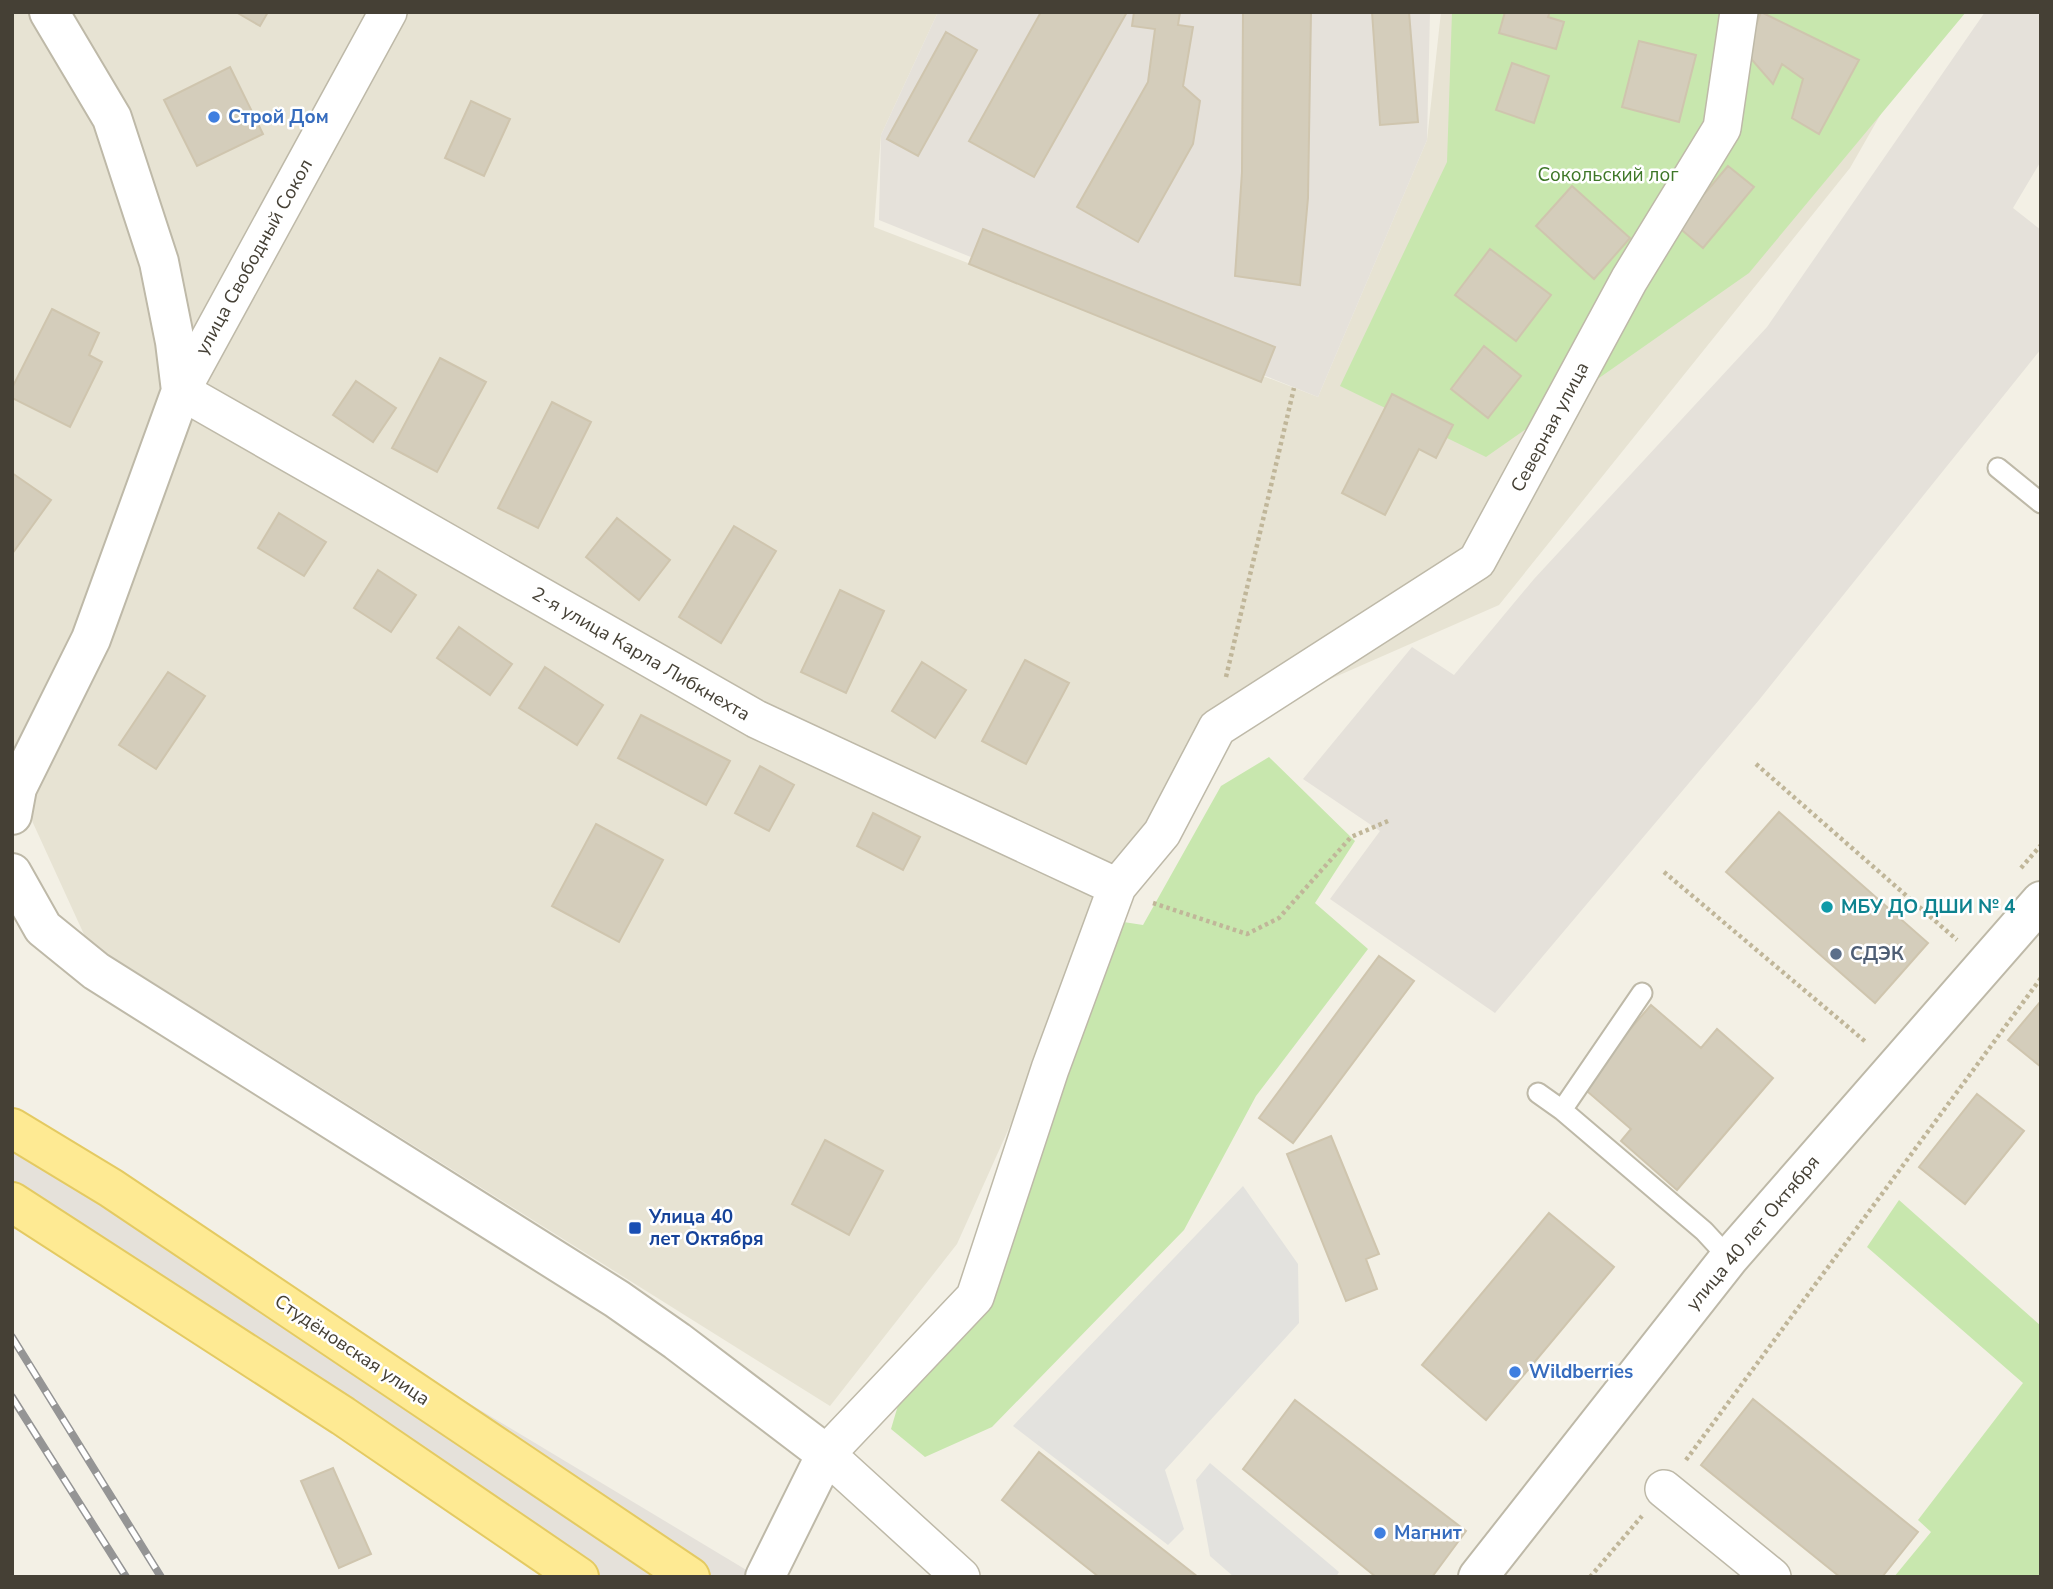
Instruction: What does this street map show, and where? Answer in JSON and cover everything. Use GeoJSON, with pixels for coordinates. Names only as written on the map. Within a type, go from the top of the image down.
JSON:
{"type":"FeatureCollection","features":[{"type":"Feature","properties":{"kind":"main road","name":"Студёновская улица"},"geometry":{"type":"LineString","coordinates":[[12,1128],[111,1188],[690,1577]]}},
{"type":"Feature","properties":{"kind":"main road"},"geometry":{"type":"LineString","coordinates":[[12,1202],[343,1416],[579,1577]]}},
{"type":"Feature","properties":{"kind":"street"},"geometry":{"type":"LineString","coordinates":[[12,815],[17,788],[91,639],[181,391],[175,342],[159,262],[112,118],[49,12]]}},
{"type":"Feature","properties":{"kind":"street","name":"улица Свободный Сокол"},"geometry":{"type":"LineString","coordinates":[[181,391],[388,12]]}},
{"type":"Feature","properties":{"kind":"street","name":"Северная улица"},"geometry":{"type":"LineString","coordinates":[[1217,728],[1477,561],[1629,279],[1722,128],[1739,12]]}},
{"type":"Feature","properties":{"kind":"street","name":"2-я улица Карла Либкнехта"},"geometry":{"type":"LineString","coordinates":[[181,391],[756,719],[1132,894]]}},
{"type":"Feature","properties":{"kind":"street"},"geometry":{"type":"LineString","coordinates":[[765,1577],[826,1454],[975,1297],[1050,1069],[1132,894],[1217,728]]}},
{"type":"Feature","properties":{"kind":"street"},"geometry":{"type":"LineString","coordinates":[[12,873],[43,928],[96,971],[617,1299],[677,1341],[826,1454],[961,1577]]}},
{"type":"Feature","properties":{"kind":"street","name":"улица 40 лет Октября"},"geometry":{"type":"LineString","coordinates":[[1478,1577],[1729,1258],[2041,901]]}},
{"type":"Feature","properties":{"kind":"street"},"geometry":{"type":"LineString","coordinates":[[1664,1489],[1772,1577]]}},
{"type":"Feature","properties":{"kind":"lane"},"geometry":{"type":"LineString","coordinates":[[1998,468],[2041,503]]}},
{"type":"Feature","properties":{"kind":"lane"},"geometry":{"type":"LineString","coordinates":[[1562,1110],[1642,993]]}},
{"type":"Feature","properties":{"kind":"lane"},"geometry":{"type":"LineString","coordinates":[[1538,1093],[1562,1110],[1704,1231],[1729,1258]]}},
{"type":"Feature","properties":{"kind":"path"},"geometry":{"type":"LineString","coordinates":[[1217,728],[1229,656],[1294,388]]}},
{"type":"Feature","properties":{"kind":"path"},"geometry":{"type":"LineString","coordinates":[[1756,764],[1957,940]]}},
{"type":"Feature","properties":{"kind":"path"},"geometry":{"type":"LineString","coordinates":[[1132,894],[1247,934],[1279,918],[1351,837],[1388,821]]}},
{"type":"Feature","properties":{"kind":"path"},"geometry":{"type":"LineString","coordinates":[[1664,872],[1869,1045]]}},
{"type":"Feature","properties":{"kind":"path"},"geometry":{"type":"LineString","coordinates":[[1590,1577],[1664,1489],[2041,978]]}},
{"type":"Feature","properties":{"kind":"shaded area"},"geometry":{"type":"Polygon","coordinates":[[[12,12],[938,12],[881,135],[874,227],[1318,397],[1427,140],[1441,12],[1939,12],[1850,168],[1499,605],[1207,733],[1117,887],[957,1244],[830,1406],[87,941],[17,788],[12,783],[12,12]]]}},
{"type":"Feature","properties":{"kind":"shaded area"},"geometry":{"type":"Polygon","coordinates":[[[938,12],[1430,12],[1427,140],[1318,397],[879,220],[881,135],[938,12]]]}},
{"type":"Feature","properties":{"kind":"shaded area"},"geometry":{"type":"Polygon","coordinates":[[[1985,12],[2041,12],[2041,161],[2013,208],[2041,230],[2041,349],[1759,700],[1495,1013],[1330,899],[1380,831],[1303,779],[1412,647],[1454,675],[1534,579],[1767,327],[1985,12]]]}},
{"type":"Feature","properties":{"kind":"shaded area"},"geometry":{"type":"Polygon","coordinates":[[[12,1118],[111,1188],[758,1577],[579,1577],[12,1202],[12,1118]]]}},
{"type":"Feature","properties":{"kind":"shaded area"},"geometry":{"type":"Polygon","coordinates":[[[1243,1186],[1298,1264],[1299,1323],[1165,1470],[1184,1529],[1168,1545],[1013,1426],[1243,1186]]]}},
{"type":"Feature","properties":{"kind":"shaded area"},"geometry":{"type":"Polygon","coordinates":[[[1210,1463],[1339,1572],[1336,1577],[1234,1577],[1210,1556],[1196,1480],[1210,1463]]]}},
{"type":"Feature","properties":{"kind":"green space","name":"Сокольский лог"},"geometry":{"type":"Polygon","coordinates":[[[1452,12],[1966,12],[1749,273],[1486,457],[1340,386],[1447,162],[1452,12]]]}},
{"type":"Feature","properties":{"kind":"green space"},"geometry":{"type":"Polygon","coordinates":[[[1269,757],[1355,841],[1315,903],[1368,949],[1256,1096],[1184,1230],[992,1427],[925,1457],[891,1429],[899,1402],[989,1302],[1117,921],[1143,925],[1221,786],[1269,757]]]}},
{"type":"Feature","properties":{"kind":"green space"},"geometry":{"type":"Polygon","coordinates":[[[1899,1200],[2041,1326],[2041,1577],[1894,1577],[1931,1532],[1918,1520],[2023,1383],[1867,1247],[1899,1200]]]}},
{"type":"Feature","properties":{"kind":"building"},"geometry":{"type":"Polygon","coordinates":[[[236,12],[268,12],[260,26],[236,12]]]}},
{"type":"Feature","properties":{"kind":"building"},"geometry":{"type":"Polygon","coordinates":[[[1041,12],[1127,12],[1034,177],[969,141],[1041,12]]]}},
{"type":"Feature","properties":{"kind":"building"},"geometry":{"type":"Polygon","coordinates":[[[1134,12],[1180,12],[1178,25],[1193,27],[1183,86],[1200,101],[1193,144],[1138,242],[1077,207],[1148,82],[1155,29],[1132,26],[1134,12]]]}},
{"type":"Feature","properties":{"kind":"building"},"geometry":{"type":"Polygon","coordinates":[[[1243,12],[1311,12],[1308,198],[1300,285],[1235,276],[1242,172],[1243,12]]]}},
{"type":"Feature","properties":{"kind":"building"},"geometry":{"type":"Polygon","coordinates":[[[1372,12],[1409,12],[1418,122],[1380,125],[1372,12]]]}},
{"type":"Feature","properties":{"kind":"building"},"geometry":{"type":"Polygon","coordinates":[[[1505,12],[1550,12],[1548,17],[1564,22],[1556,49],[1499,33],[1505,12]]]}},
{"type":"Feature","properties":{"kind":"building"},"geometry":{"type":"Polygon","coordinates":[[[1761,12],[1859,60],[1819,134],[1792,118],[1803,79],[1782,64],[1773,84],[1746,53],[1761,12]]]}},
{"type":"Feature","properties":{"kind":"building"},"geometry":{"type":"Polygon","coordinates":[[[946,32],[977,50],[918,156],[887,139],[946,32]]]}},
{"type":"Feature","properties":{"kind":"building"},"geometry":{"type":"Polygon","coordinates":[[[1639,41],[1696,55],[1679,122],[1622,107],[1639,41]]]}},
{"type":"Feature","properties":{"kind":"building"},"geometry":{"type":"Polygon","coordinates":[[[1512,63],[1549,76],[1534,123],[1496,110],[1512,63]]]}},
{"type":"Feature","properties":{"kind":"building","name":"Строй Дом"},"geometry":{"type":"Polygon","coordinates":[[[230,67],[263,134],[197,166],[164,100],[230,67]]]}},
{"type":"Feature","properties":{"kind":"building"},"geometry":{"type":"Polygon","coordinates":[[[471,101],[510,119],[484,176],[445,158],[471,101]]]}},
{"type":"Feature","properties":{"kind":"building"},"geometry":{"type":"Polygon","coordinates":[[[1728,166],[1754,187],[1703,248],[1677,226],[1728,166]]]}},
{"type":"Feature","properties":{"kind":"building"},"geometry":{"type":"Polygon","coordinates":[[[1572,186],[1630,238],[1594,279],[1536,226],[1572,186]]]}},
{"type":"Feature","properties":{"kind":"building"},"geometry":{"type":"Polygon","coordinates":[[[983,229],[1275,347],[1261,382],[969,264],[983,229]]]}},
{"type":"Feature","properties":{"kind":"building"},"geometry":{"type":"Polygon","coordinates":[[[1490,249],[1551,295],[1516,341],[1455,295],[1490,249]]]}},
{"type":"Feature","properties":{"kind":"building"},"geometry":{"type":"Polygon","coordinates":[[[52,309],[99,333],[89,355],[102,362],[70,427],[12,398],[12,388],[52,309]]]}},
{"type":"Feature","properties":{"kind":"building"},"geometry":{"type":"Polygon","coordinates":[[[1484,346],[1521,376],[1488,418],[1451,389],[1484,346]]]}},
{"type":"Feature","properties":{"kind":"building"},"geometry":{"type":"Polygon","coordinates":[[[440,358],[486,382],[437,472],[392,448],[440,358]]]}},
{"type":"Feature","properties":{"kind":"building"},"geometry":{"type":"Polygon","coordinates":[[[356,381],[396,408],[373,442],[333,415],[356,381]]]}},
{"type":"Feature","properties":{"kind":"building"},"geometry":{"type":"Polygon","coordinates":[[[1392,394],[1453,425],[1436,458],[1419,449],[1385,515],[1342,493],[1392,394]]]}},
{"type":"Feature","properties":{"kind":"building"},"geometry":{"type":"Polygon","coordinates":[[[552,402],[591,422],[538,528],[498,508],[552,402]]]}},
{"type":"Feature","properties":{"kind":"building"},"geometry":{"type":"Polygon","coordinates":[[[12,473],[51,500],[12,554],[12,473]]]}},
{"type":"Feature","properties":{"kind":"building"},"geometry":{"type":"Polygon","coordinates":[[[279,513],[326,542],[304,576],[258,548],[279,513]]]}},
{"type":"Feature","properties":{"kind":"building"},"geometry":{"type":"Polygon","coordinates":[[[617,518],[670,560],[639,600],[586,557],[617,518]]]}},
{"type":"Feature","properties":{"kind":"building"},"geometry":{"type":"Polygon","coordinates":[[[734,526],[776,551],[721,643],[679,617],[734,526]]]}},
{"type":"Feature","properties":{"kind":"building"},"geometry":{"type":"Polygon","coordinates":[[[378,570],[416,595],[391,632],[354,608],[378,570]]]}},
{"type":"Feature","properties":{"kind":"building"},"geometry":{"type":"Polygon","coordinates":[[[840,590],[884,611],[846,693],[801,672],[840,590]]]}},
{"type":"Feature","properties":{"kind":"building"},"geometry":{"type":"Polygon","coordinates":[[[459,627],[512,664],[490,695],[437,658],[459,627]]]}},
{"type":"Feature","properties":{"kind":"building"},"geometry":{"type":"Polygon","coordinates":[[[1025,660],[1069,683],[1026,764],[982,741],[1025,660]]]}},
{"type":"Feature","properties":{"kind":"building"},"geometry":{"type":"Polygon","coordinates":[[[922,662],[966,690],[935,738],[892,711],[922,662]]]}},
{"type":"Feature","properties":{"kind":"building"},"geometry":{"type":"Polygon","coordinates":[[[545,667],[603,705],[577,745],[519,708],[545,667]]]}},
{"type":"Feature","properties":{"kind":"building"},"geometry":{"type":"Polygon","coordinates":[[[168,672],[205,696],[156,769],[119,745],[168,672]]]}},
{"type":"Feature","properties":{"kind":"building"},"geometry":{"type":"Polygon","coordinates":[[[641,715],[730,761],[706,805],[618,758],[641,715]]]}},
{"type":"Feature","properties":{"kind":"building"},"geometry":{"type":"Polygon","coordinates":[[[760,766],[794,785],[769,831],[735,813],[760,766]]]}},
{"type":"Feature","properties":{"kind":"building","name":"МБУ ДО ДШИ № 4"},"geometry":{"type":"Polygon","coordinates":[[[1779,812],[1928,943],[1875,1003],[1726,872],[1779,812]]]}},
{"type":"Feature","properties":{"kind":"building"},"geometry":{"type":"Polygon","coordinates":[[[873,813],[920,837],[903,870],[857,846],[873,813]]]}},
{"type":"Feature","properties":{"kind":"building"},"geometry":{"type":"Polygon","coordinates":[[[596,824],[663,860],[619,942],[552,906],[596,824]]]}},
{"type":"Feature","properties":{"kind":"building"},"geometry":{"type":"Polygon","coordinates":[[[1379,956],[1414,981],[1293,1143],[1259,1118],[1379,956]]]}},
{"type":"Feature","properties":{"kind":"building"},"geometry":{"type":"Polygon","coordinates":[[[2041,1001],[2041,1067],[2008,1040],[2041,1001]]]}},
{"type":"Feature","properties":{"kind":"building"},"geometry":{"type":"Polygon","coordinates":[[[1651,1005],[1701,1048],[1717,1029],[1773,1078],[1677,1190],[1621,1141],[1631,1129],[1581,1086],[1651,1005]]]}},
{"type":"Feature","properties":{"kind":"building"},"geometry":{"type":"Polygon","coordinates":[[[1977,1094],[2024,1131],[1965,1204],[1919,1167],[1977,1094]]]}},
{"type":"Feature","properties":{"kind":"building"},"geometry":{"type":"Polygon","coordinates":[[[1331,1136],[1379,1254],[1366,1259],[1377,1289],[1346,1301],[1287,1154],[1331,1136]]]}},
{"type":"Feature","properties":{"kind":"building"},"geometry":{"type":"Polygon","coordinates":[[[825,1140],[883,1171],[849,1235],[792,1204],[825,1140]]]}},
{"type":"Feature","properties":{"kind":"building"},"geometry":{"type":"Polygon","coordinates":[[[1549,1213],[1614,1267],[1486,1420],[1422,1365],[1549,1213]]]}},
{"type":"Feature","properties":{"kind":"building"},"geometry":{"type":"Polygon","coordinates":[[[1753,1399],[1918,1532],[1882,1577],[1840,1577],[1701,1465],[1753,1399]]]}},
{"type":"Feature","properties":{"kind":"building"},"geometry":{"type":"Polygon","coordinates":[[[1295,1400],[1466,1531],[1432,1577],[1376,1577],[1243,1469],[1295,1400]]]}},
{"type":"Feature","properties":{"kind":"building"},"geometry":{"type":"Polygon","coordinates":[[[1039,1452],[1198,1577],[1099,1577],[1002,1500],[1039,1452]]]}},
{"type":"Feature","properties":{"kind":"building"},"geometry":{"type":"Polygon","coordinates":[[[333,1468],[371,1554],[339,1568],[301,1481],[333,1468]]]}},
{"type":"Feature","properties":{"kind":"railway"},"geometry":{"type":"LineString","coordinates":[[12,1337],[161,1577]]}},
{"type":"Feature","properties":{"kind":"railway"},"geometry":{"type":"LineString","coordinates":[[12,1397],[126,1577]]}},
{"type":"Feature","properties":{"kind":"place","name":"Строй Дом"},"geometry":{"type":"Point","coordinates":[214,117]}},
{"type":"Feature","properties":{"kind":"place","name":"МБУ ДО ДШИ № 4"},"geometry":{"type":"Point","coordinates":[1827,907]}},
{"type":"Feature","properties":{"kind":"place","name":"СДЭК"},"geometry":{"type":"Point","coordinates":[1836,954]}},
{"type":"Feature","properties":{"kind":"place","name":"Улица 40 лет Октября"},"geometry":{"type":"Point","coordinates":[635,1228]}},
{"type":"Feature","properties":{"kind":"place","name":"Wildberries"},"geometry":{"type":"Point","coordinates":[1515,1372]}},
{"type":"Feature","properties":{"kind":"place","name":"Магнит"},"geometry":{"type":"Point","coordinates":[1380,1533]}}]}
